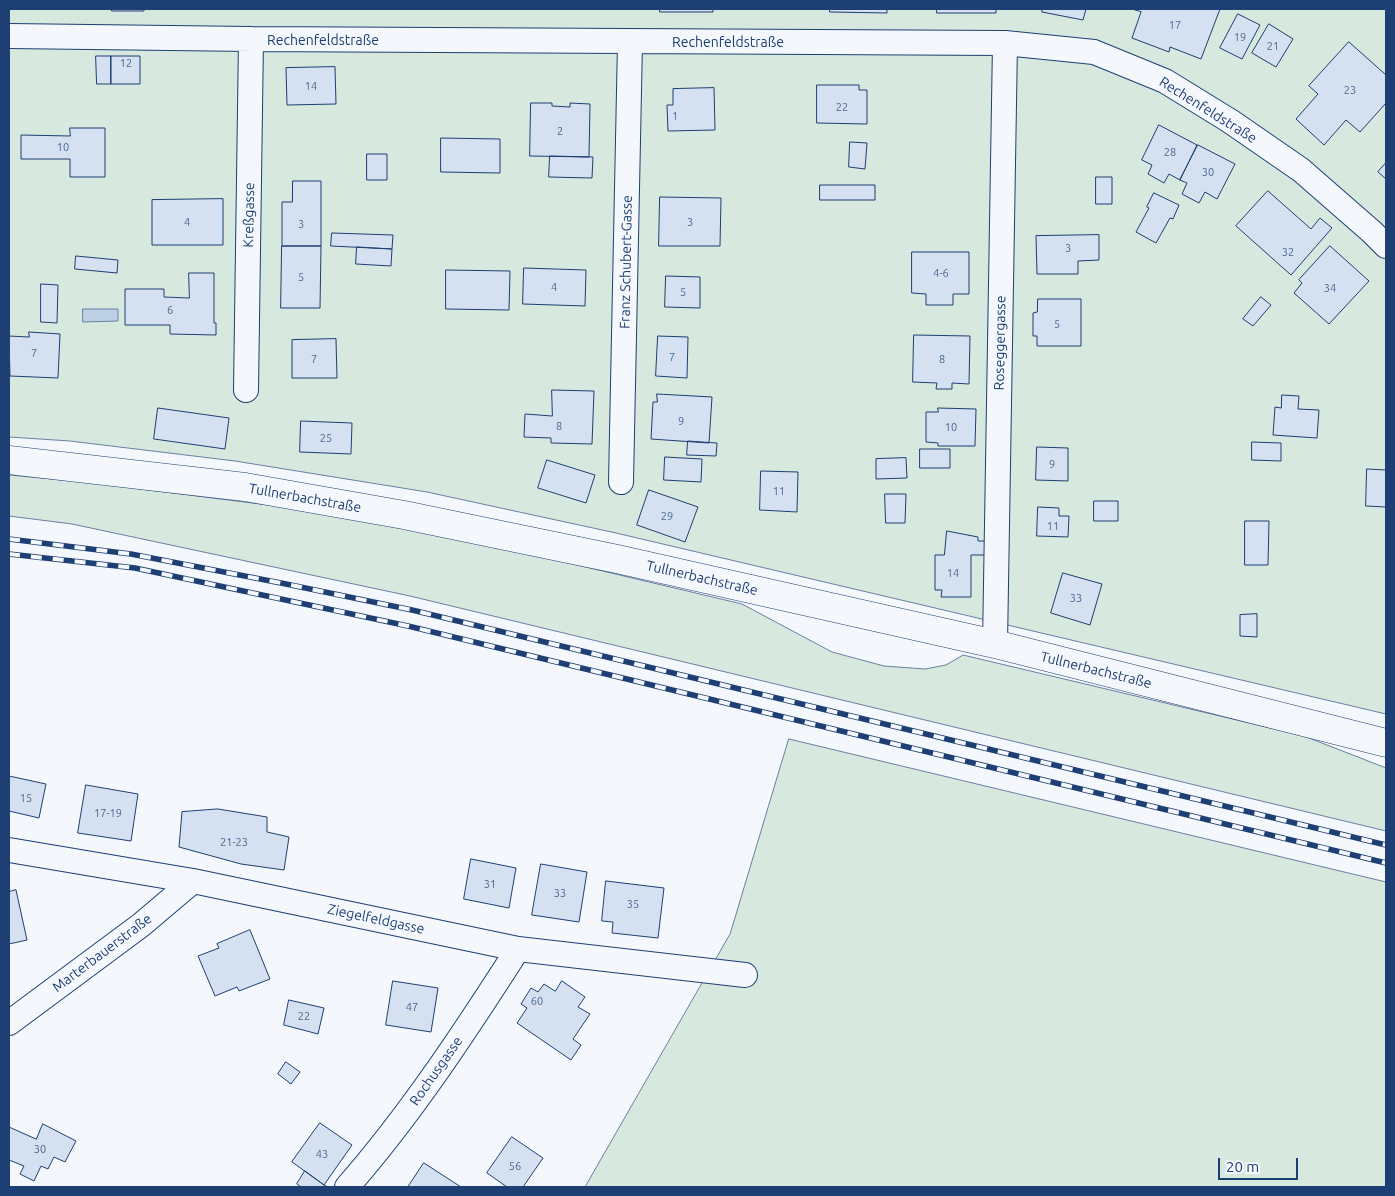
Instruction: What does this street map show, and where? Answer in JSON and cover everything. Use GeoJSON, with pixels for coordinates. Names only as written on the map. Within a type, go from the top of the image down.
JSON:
{"type":"FeatureCollection","features":[{"type":"Feature","properties":{"kind":"main road","name":"Tullnerbachstraße"},"geometry":{"type":"LineString","coordinates":[[9,460],[245,487],[404,515],[627,561],[995,644],[1386,743]]}},
{"type":"Feature","properties":{"kind":"street","name":"Rechenfeldstraße"},"geometry":{"type":"LineString","coordinates":[[9,36],[630,42],[1005,43],[1094,52],[1164,81],[1230,121],[1302,170],[1386,246]]}},
{"type":"Feature","properties":{"kind":"street","name":"Kreßgasse"},"geometry":{"type":"LineString","coordinates":[[246,390],[251,39]]}},
{"type":"Feature","properties":{"kind":"street","name":"Franz Schubert-Gasse"},"geometry":{"type":"LineString","coordinates":[[621,482],[630,42]]}},
{"type":"Feature","properties":{"kind":"street","name":"Roseggergasse"},"geometry":{"type":"LineString","coordinates":[[995,644],[1005,43]]}},
{"type":"Feature","properties":{"kind":"street","name":"Ziegelfeldgasse"},"geometry":{"type":"LineString","coordinates":[[9,850],[193,882],[518,949],[745,976]]}},
{"type":"Feature","properties":{"kind":"street","name":"Marterbauerstraße"},"geometry":{"type":"LineString","coordinates":[[9,1023],[141,925],[193,882]]}},
{"type":"Feature","properties":{"kind":"street","name":"Rochusgasse"},"geometry":{"type":"LineString","coordinates":[[347,1187],[378,1152],[474,1018],[518,949]]}},
{"type":"Feature","properties":{"kind":"shaded area"},"geometry":{"type":"Polygon","coordinates":[[[9,9],[1386,9],[1386,714],[616,533],[427,492],[235,461],[70,441],[9,437],[9,9]]]}},
{"type":"Feature","properties":{"kind":"shaded area"},"geometry":{"type":"Polygon","coordinates":[[[9,475],[85,482],[276,506],[420,531],[552,559],[742,604],[832,652],[884,666],[925,669],[946,665],[963,655],[1304,736],[1386,768],[1386,831],[410,596],[72,524],[9,516],[9,475]]]}},
{"type":"Feature","properties":{"kind":"shaded area"},"geometry":{"type":"Polygon","coordinates":[[[789,739],[1386,882],[1386,1187],[585,1187],[730,934],[789,739]]]}},
{"type":"Feature","properties":{"kind":"water"},"geometry":{"type":"Polygon","coordinates":[[[83,309],[118,309],[118,321],[83,322],[83,309]]]}},
{"type":"Feature","properties":{"kind":"building"},"geometry":{"type":"Polygon","coordinates":[[[112,9],[144,9],[144,11],[112,11],[112,9]]]}},
{"type":"Feature","properties":{"kind":"building"},"geometry":{"type":"Polygon","coordinates":[[[660,9],[713,9],[713,12],[660,12],[660,9]]]}},
{"type":"Feature","properties":{"kind":"building"},"geometry":{"type":"Polygon","coordinates":[[[830,9],[887,9],[887,13],[830,12],[830,9]]]}},
{"type":"Feature","properties":{"kind":"building"},"geometry":{"type":"Polygon","coordinates":[[[937,9],[996,9],[996,13],[937,13],[937,9]]]}},
{"type":"Feature","properties":{"kind":"building"},"geometry":{"type":"Polygon","coordinates":[[[1043,9],[1086,9],[1083,20],[1042,12],[1043,9]]]}},
{"type":"Feature","properties":{"kind":"building"},"geometry":{"type":"Polygon","coordinates":[[[1132,9],[1220,9],[1201,59],[1170,47],[1169,52],[1132,38],[1141,12],[1132,9]]]}},
{"type":"Feature","properties":{"kind":"building"},"geometry":{"type":"Polygon","coordinates":[[[1238,14],[1260,25],[1242,59],[1220,48],[1238,14]]]}},
{"type":"Feature","properties":{"kind":"building"},"geometry":{"type":"Polygon","coordinates":[[[1269,24],[1293,39],[1276,67],[1252,53],[1269,24]]]}},
{"type":"Feature","properties":{"kind":"building"},"geometry":{"type":"Polygon","coordinates":[[[1349,42],[1386,75],[1386,103],[1360,132],[1346,120],[1324,145],[1296,119],[1318,94],[1309,86],[1349,42]]]}},
{"type":"Feature","properties":{"kind":"building"},"geometry":{"type":"Polygon","coordinates":[[[96,56],[111,56],[111,84],[97,84],[96,56]]]}},
{"type":"Feature","properties":{"kind":"building"},"geometry":{"type":"Polygon","coordinates":[[[111,56],[140,56],[140,84],[111,84],[111,56]]]}},
{"type":"Feature","properties":{"kind":"building"},"geometry":{"type":"Polygon","coordinates":[[[335,67],[336,104],[287,105],[286,68],[335,67]]]}},
{"type":"Feature","properties":{"kind":"building"},"geometry":{"type":"Polygon","coordinates":[[[817,85],[859,85],[859,90],[867,90],[867,124],[817,123],[817,85]]]}},
{"type":"Feature","properties":{"kind":"building"},"geometry":{"type":"Polygon","coordinates":[[[714,88],[715,130],[668,131],[667,105],[673,105],[673,89],[714,88]]]}},
{"type":"Feature","properties":{"kind":"building"},"geometry":{"type":"Polygon","coordinates":[[[531,103],[552,103],[552,106],[570,107],[570,103],[590,104],[589,157],[530,156],[531,103]]]}},
{"type":"Feature","properties":{"kind":"building"},"geometry":{"type":"Polygon","coordinates":[[[1159,125],[1197,145],[1180,180],[1169,174],[1164,183],[1148,174],[1152,165],[1142,160],[1159,125]]]}},
{"type":"Feature","properties":{"kind":"building"},"geometry":{"type":"Polygon","coordinates":[[[70,128],[105,128],[105,177],[70,177],[70,159],[21,159],[21,135],[70,136],[70,128]]]}},
{"type":"Feature","properties":{"kind":"building"},"geometry":{"type":"Polygon","coordinates":[[[441,138],[500,139],[500,173],[441,172],[441,138]]]}},
{"type":"Feature","properties":{"kind":"building"},"geometry":{"type":"Polygon","coordinates":[[[850,142],[867,143],[865,169],[849,167],[850,142]]]}},
{"type":"Feature","properties":{"kind":"building"},"geometry":{"type":"Polygon","coordinates":[[[1198,145],[1235,164],[1217,199],[1205,192],[1199,203],[1182,194],[1187,183],[1180,180],[1198,145]]]}},
{"type":"Feature","properties":{"kind":"building"},"geometry":{"type":"Polygon","coordinates":[[[367,154],[387,154],[387,180],[367,180],[367,154]]]}},
{"type":"Feature","properties":{"kind":"building"},"geometry":{"type":"Polygon","coordinates":[[[550,156],[593,157],[592,178],[549,177],[550,156]]]}},
{"type":"Feature","properties":{"kind":"building"},"geometry":{"type":"Polygon","coordinates":[[[1386,163],[1386,179],[1378,172],[1386,163]]]}},
{"type":"Feature","properties":{"kind":"building"},"geometry":{"type":"Polygon","coordinates":[[[1096,177],[1112,177],[1112,204],[1096,204],[1096,177]]]}},
{"type":"Feature","properties":{"kind":"building"},"geometry":{"type":"Polygon","coordinates":[[[293,181],[321,181],[321,246],[282,246],[282,202],[292,202],[293,181]]]}},
{"type":"Feature","properties":{"kind":"building"},"geometry":{"type":"Polygon","coordinates":[[[820,185],[875,185],[875,200],[820,200],[820,185]]]}},
{"type":"Feature","properties":{"kind":"building"},"geometry":{"type":"Polygon","coordinates":[[[1268,191],[1311,229],[1320,218],[1332,228],[1291,275],[1236,226],[1268,191]]]}},
{"type":"Feature","properties":{"kind":"building"},"geometry":{"type":"Polygon","coordinates":[[[1154,193],[1179,205],[1173,219],[1170,218],[1156,243],[1136,232],[1149,208],[1147,207],[1154,193]]]}},
{"type":"Feature","properties":{"kind":"building"},"geometry":{"type":"Polygon","coordinates":[[[660,197],[721,198],[720,246],[659,246],[660,197]]]}},
{"type":"Feature","properties":{"kind":"building"},"geometry":{"type":"Polygon","coordinates":[[[223,199],[223,245],[152,245],[152,200],[223,199]]]}},
{"type":"Feature","properties":{"kind":"building"},"geometry":{"type":"Polygon","coordinates":[[[332,233],[393,235],[392,249],[331,246],[332,233]]]}},
{"type":"Feature","properties":{"kind":"building"},"geometry":{"type":"Polygon","coordinates":[[[1099,235],[1099,260],[1078,261],[1078,274],[1037,274],[1036,236],[1099,235]]]}},
{"type":"Feature","properties":{"kind":"building"},"geometry":{"type":"Polygon","coordinates":[[[282,246],[321,246],[320,308],[281,308],[282,246]]]}},
{"type":"Feature","properties":{"kind":"building"},"geometry":{"type":"Polygon","coordinates":[[[1330,246],[1369,281],[1329,324],[1294,293],[1302,283],[1299,280],[1330,246]]]}},
{"type":"Feature","properties":{"kind":"building"},"geometry":{"type":"Polygon","coordinates":[[[357,247],[392,249],[391,266],[356,264],[357,247]]]}},
{"type":"Feature","properties":{"kind":"building"},"geometry":{"type":"Polygon","coordinates":[[[912,252],[969,252],[969,294],[953,294],[953,305],[926,305],[926,294],[912,293],[912,252]]]}},
{"type":"Feature","properties":{"kind":"building"},"geometry":{"type":"Polygon","coordinates":[[[76,256],[118,260],[117,273],[75,269],[76,256]]]}},
{"type":"Feature","properties":{"kind":"building"},"geometry":{"type":"Polygon","coordinates":[[[524,268],[586,270],[585,306],[523,304],[524,268]]]}},
{"type":"Feature","properties":{"kind":"building"},"geometry":{"type":"Polygon","coordinates":[[[446,270],[510,271],[509,310],[446,309],[446,270]]]}},
{"type":"Feature","properties":{"kind":"building"},"geometry":{"type":"Polygon","coordinates":[[[189,273],[214,273],[214,323],[216,323],[216,335],[170,334],[170,325],[125,325],[125,289],[164,289],[164,297],[189,298],[189,273]]]}},
{"type":"Feature","properties":{"kind":"building"},"geometry":{"type":"Polygon","coordinates":[[[666,276],[700,277],[700,308],[665,307],[666,276]]]}},
{"type":"Feature","properties":{"kind":"building"},"geometry":{"type":"Polygon","coordinates":[[[41,284],[58,285],[57,323],[41,322],[41,284]]]}},
{"type":"Feature","properties":{"kind":"building"},"geometry":{"type":"Polygon","coordinates":[[[1261,297],[1271,305],[1253,326],[1243,319],[1261,297]]]}},
{"type":"Feature","properties":{"kind":"building"},"geometry":{"type":"Polygon","coordinates":[[[1038,299],[1081,299],[1081,346],[1037,346],[1037,336],[1033,336],[1033,313],[1037,312],[1038,299]]]}},
{"type":"Feature","properties":{"kind":"building"},"geometry":{"type":"Polygon","coordinates":[[[29,332],[60,334],[58,378],[10,376],[9,336],[29,337],[29,332]]]}},
{"type":"Feature","properties":{"kind":"building"},"geometry":{"type":"Polygon","coordinates":[[[914,335],[970,336],[969,384],[952,383],[952,389],[936,389],[937,383],[913,382],[914,335]]]}},
{"type":"Feature","properties":{"kind":"building"},"geometry":{"type":"Polygon","coordinates":[[[658,336],[688,337],[687,378],[656,376],[658,336]]]}},
{"type":"Feature","properties":{"kind":"building"},"geometry":{"type":"Polygon","coordinates":[[[336,339],[337,378],[292,378],[292,340],[336,339]]]}},
{"type":"Feature","properties":{"kind":"building"},"geometry":{"type":"Polygon","coordinates":[[[552,390],[594,391],[592,444],[551,443],[551,438],[524,437],[525,414],[552,416],[552,390]]]}},
{"type":"Feature","properties":{"kind":"building"},"geometry":{"type":"Polygon","coordinates":[[[657,394],[712,397],[709,443],[651,439],[653,402],[657,402],[657,394]]]}},
{"type":"Feature","properties":{"kind":"building"},"geometry":{"type":"Polygon","coordinates":[[[1282,395],[1299,396],[1298,409],[1319,410],[1317,438],[1273,435],[1275,407],[1281,408],[1282,395]]]}},
{"type":"Feature","properties":{"kind":"building"},"geometry":{"type":"Polygon","coordinates":[[[158,408],[229,418],[225,449],[154,439],[158,408]]]}},
{"type":"Feature","properties":{"kind":"building"},"geometry":{"type":"Polygon","coordinates":[[[938,408],[976,409],[975,446],[938,446],[938,443],[926,442],[926,412],[938,412],[938,408]]]}},
{"type":"Feature","properties":{"kind":"building"},"geometry":{"type":"Polygon","coordinates":[[[301,421],[352,423],[351,454],[300,452],[301,421]]]}},
{"type":"Feature","properties":{"kind":"building"},"geometry":{"type":"Polygon","coordinates":[[[688,441],[717,443],[716,456],[687,455],[688,441]]]}},
{"type":"Feature","properties":{"kind":"building"},"geometry":{"type":"Polygon","coordinates":[[[1252,442],[1281,443],[1281,461],[1252,460],[1252,442]]]}},
{"type":"Feature","properties":{"kind":"building"},"geometry":{"type":"Polygon","coordinates":[[[1037,447],[1068,448],[1068,481],[1036,480],[1037,447]]]}},
{"type":"Feature","properties":{"kind":"building"},"geometry":{"type":"Polygon","coordinates":[[[920,449],[950,449],[950,468],[920,468],[920,449]]]}},
{"type":"Feature","properties":{"kind":"building"},"geometry":{"type":"Polygon","coordinates":[[[665,457],[702,459],[701,482],[664,480],[665,457]]]}},
{"type":"Feature","properties":{"kind":"building"},"geometry":{"type":"Polygon","coordinates":[[[906,458],[907,478],[876,479],[876,459],[906,458]]]}},
{"type":"Feature","properties":{"kind":"building"},"geometry":{"type":"Polygon","coordinates":[[[547,460],[595,475],[586,503],[538,488],[547,460]]]}},
{"type":"Feature","properties":{"kind":"building"},"geometry":{"type":"Polygon","coordinates":[[[1367,469],[1386,470],[1386,507],[1366,506],[1367,469]]]}},
{"type":"Feature","properties":{"kind":"building"},"geometry":{"type":"Polygon","coordinates":[[[761,471],[798,472],[797,512],[760,510],[761,471]]]}},
{"type":"Feature","properties":{"kind":"building"},"geometry":{"type":"Polygon","coordinates":[[[649,490],[698,507],[685,542],[637,525],[649,490]]]}},
{"type":"Feature","properties":{"kind":"building"},"geometry":{"type":"Polygon","coordinates":[[[885,494],[906,494],[905,523],[886,523],[885,494]]]}},
{"type":"Feature","properties":{"kind":"building"},"geometry":{"type":"Polygon","coordinates":[[[1094,501],[1118,501],[1118,521],[1094,521],[1094,501]]]}},
{"type":"Feature","properties":{"kind":"building"},"geometry":{"type":"Polygon","coordinates":[[[1038,507],[1059,508],[1059,516],[1069,516],[1068,537],[1037,536],[1038,507]]]}},
{"type":"Feature","properties":{"kind":"building"},"geometry":{"type":"Polygon","coordinates":[[[1245,521],[1269,521],[1268,565],[1245,565],[1245,521]]]}},
{"type":"Feature","properties":{"kind":"building"},"geometry":{"type":"Polygon","coordinates":[[[947,531],[978,537],[978,541],[987,541],[988,555],[971,555],[971,597],[941,597],[942,590],[935,590],[935,555],[944,555],[947,531]]]}},
{"type":"Feature","properties":{"kind":"building"},"geometry":{"type":"Polygon","coordinates":[[[1063,573],[1102,584],[1090,625],[1051,613],[1063,573]]]}},
{"type":"Feature","properties":{"kind":"building"},"geometry":{"type":"Polygon","coordinates":[[[1257,614],[1257,637],[1240,636],[1240,615],[1257,614]]]}},
{"type":"Feature","properties":{"kind":"building"},"geometry":{"type":"Polygon","coordinates":[[[9,776],[46,784],[39,818],[9,811],[9,776]]]}},
{"type":"Feature","properties":{"kind":"building"},"geometry":{"type":"Polygon","coordinates":[[[86,785],[138,794],[131,841],[78,833],[86,785]]]}},
{"type":"Feature","properties":{"kind":"building"},"geometry":{"type":"Polygon","coordinates":[[[218,809],[267,817],[267,832],[289,837],[284,870],[241,864],[179,847],[182,812],[218,809]]]}},
{"type":"Feature","properties":{"kind":"building"},"geometry":{"type":"Polygon","coordinates":[[[471,859],[516,868],[509,908],[464,899],[471,859]]]}},
{"type":"Feature","properties":{"kind":"building"},"geometry":{"type":"Polygon","coordinates":[[[541,864],[587,872],[579,922],[532,915],[541,864]]]}},
{"type":"Feature","properties":{"kind":"building"},"geometry":{"type":"Polygon","coordinates":[[[606,881],[664,888],[658,938],[612,933],[613,922],[602,921],[606,881]]]}},
{"type":"Feature","properties":{"kind":"building"},"geometry":{"type":"Polygon","coordinates":[[[16,890],[27,940],[9,944],[9,892],[16,890]]]}},
{"type":"Feature","properties":{"kind":"building"},"geometry":{"type":"Polygon","coordinates":[[[250,930],[270,979],[239,991],[237,987],[215,996],[198,956],[219,948],[217,944],[250,930]]]}},
{"type":"Feature","properties":{"kind":"building"},"geometry":{"type":"Polygon","coordinates":[[[393,981],[438,988],[431,1032],[386,1025],[393,981]]]}},
{"type":"Feature","properties":{"kind":"building"},"geometry":{"type":"Polygon","coordinates":[[[562,981],[585,997],[578,1007],[590,1014],[573,1039],[581,1045],[571,1060],[517,1023],[527,1008],[521,1004],[531,988],[538,992],[544,984],[555,991],[562,981]]]}},
{"type":"Feature","properties":{"kind":"building"},"geometry":{"type":"Polygon","coordinates":[[[289,1000],[324,1008],[318,1034],[284,1025],[289,1000]]]}},
{"type":"Feature","properties":{"kind":"building"},"geometry":{"type":"Polygon","coordinates":[[[286,1062],[300,1072],[291,1084],[278,1074],[286,1062]]]}},
{"type":"Feature","properties":{"kind":"building"},"geometry":{"type":"Polygon","coordinates":[[[320,1123],[352,1145],[324,1185],[292,1162],[320,1123]]]}},
{"type":"Feature","properties":{"kind":"building"},"geometry":{"type":"Polygon","coordinates":[[[43,1124],[76,1141],[65,1162],[54,1157],[48,1169],[41,1166],[34,1181],[20,1174],[24,1166],[9,1160],[9,1127],[36,1139],[43,1124]]]}},
{"type":"Feature","properties":{"kind":"building"},"geometry":{"type":"Polygon","coordinates":[[[512,1137],[543,1158],[523,1187],[507,1187],[487,1173],[512,1137]]]}},
{"type":"Feature","properties":{"kind":"building"},"geometry":{"type":"Polygon","coordinates":[[[424,1163],[461,1187],[408,1187],[424,1163]]]}},
{"type":"Feature","properties":{"kind":"building"},"geometry":{"type":"Polygon","coordinates":[[[305,1171],[328,1187],[301,1187],[297,1184],[305,1171]]]}},
{"type":"Feature","properties":{"kind":"railway"},"geometry":{"type":"LineString","coordinates":[[9,539],[131,554],[412,610],[1386,845]]}},
{"type":"Feature","properties":{"kind":"railway"},"geometry":{"type":"LineString","coordinates":[[9,554],[135,568],[408,626],[1386,863]]}}]}
